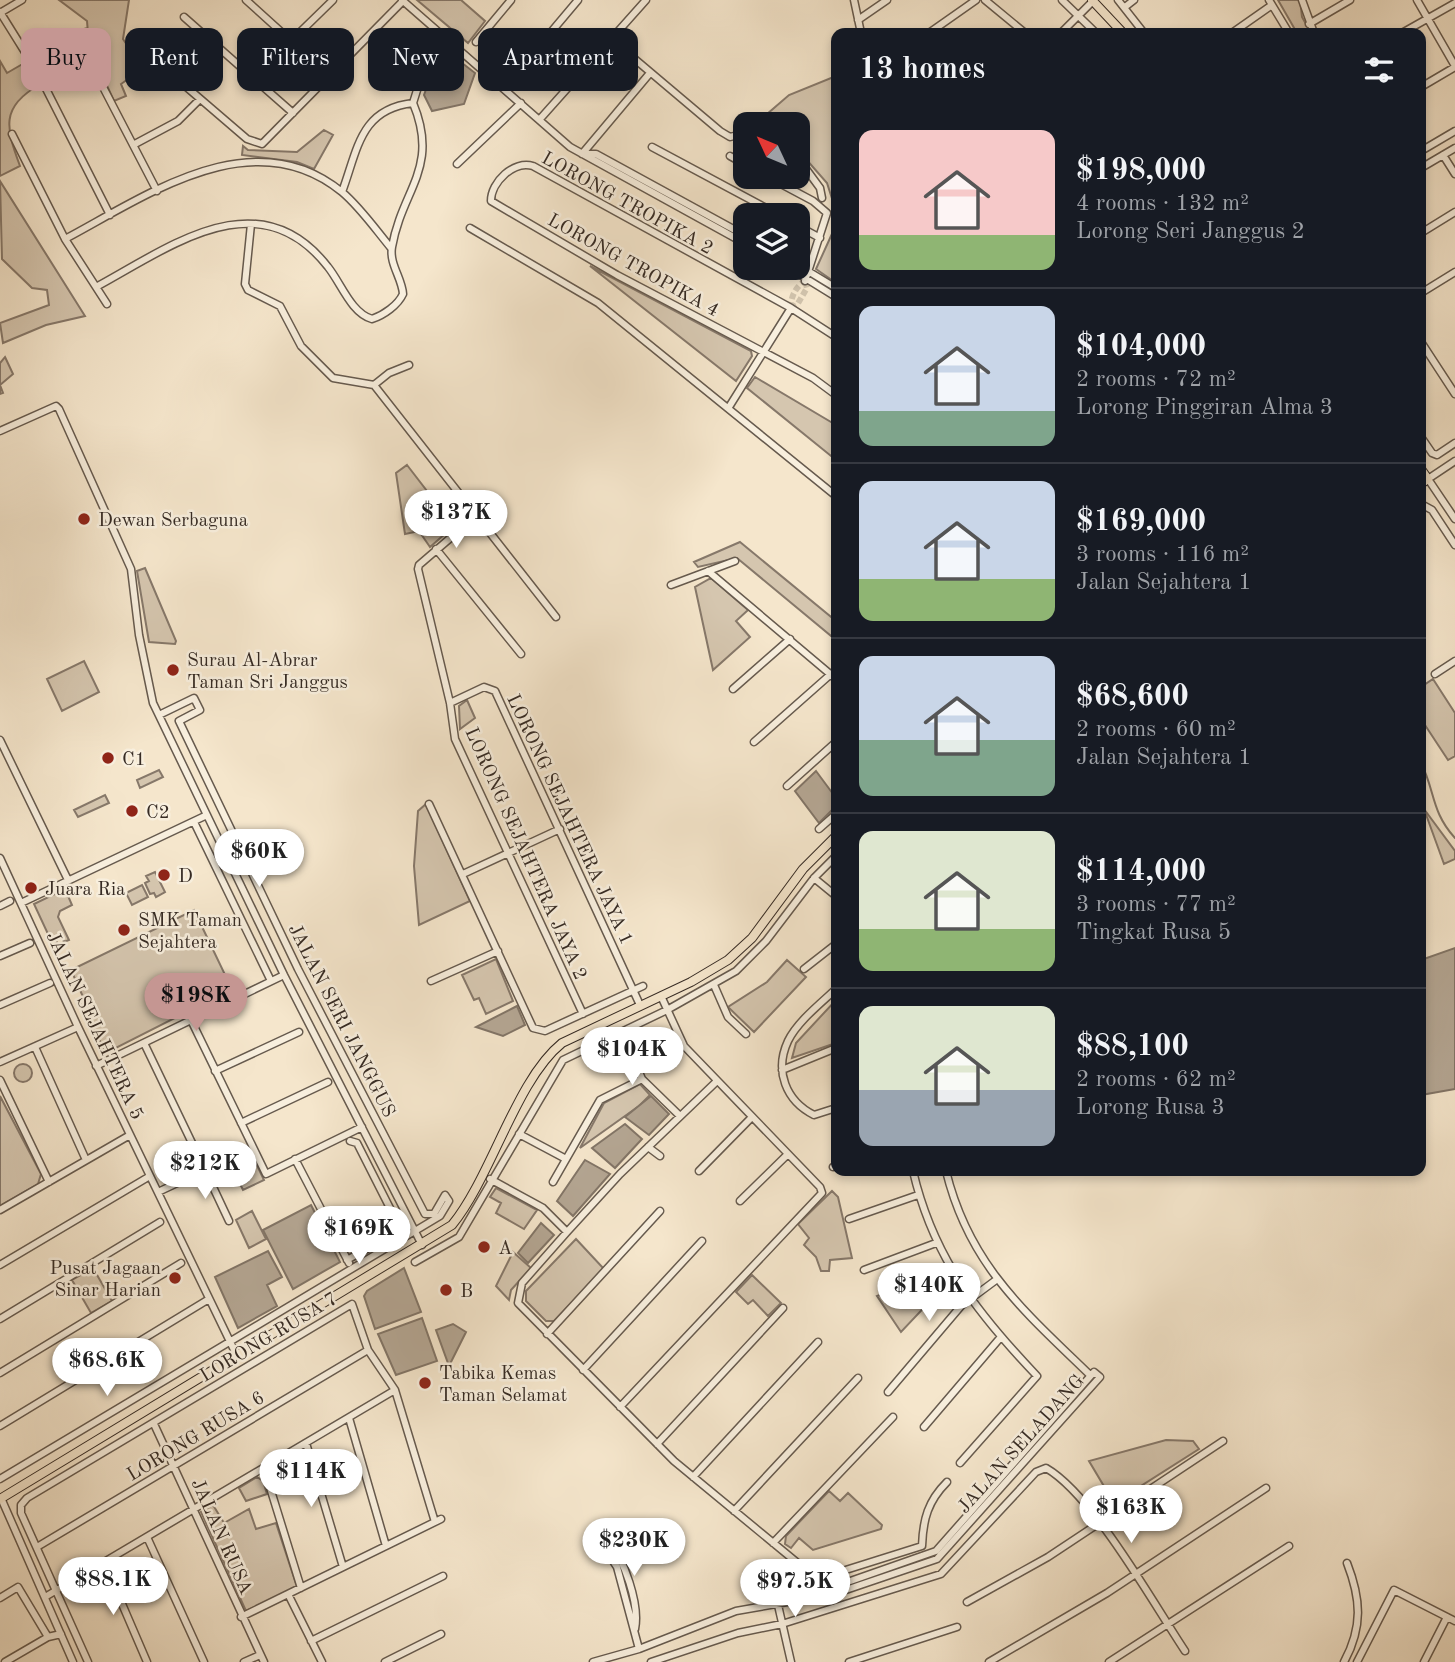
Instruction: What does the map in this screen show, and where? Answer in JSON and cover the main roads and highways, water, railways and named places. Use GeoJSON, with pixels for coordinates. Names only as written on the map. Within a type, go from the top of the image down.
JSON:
{"type":"FeatureCollection","features":[{"type":"Feature","properties":{"kind":"main road"},"geometry":{"type":"LineString","coordinates":[[1093,0],[1118,28]]}},
{"type":"Feature","properties":{"kind":"main road"},"geometry":{"type":"LineString","coordinates":[[1,1498],[452,1225],[535,1075],[552,1052],[640,1005],[705,975],[740,950],[803,869],[831,841]]}},
{"type":"Feature","properties":{"kind":"waterway"},"geometry":{"type":"LineString","coordinates":[[1426,776],[1437,810],[1455,838]]}},
{"type":"Feature","properties":{"kind":"tunnel"},"geometry":{"type":"LineString","coordinates":[[791,308],[797,305],[807,288],[805,281]]}},
{"type":"Feature","properties":{"kind":"tunnel"},"geometry":{"type":"LineString","coordinates":[[791,308],[794,293],[805,281]]}},
{"type":"Feature","properties":{"kind":"place","name":"Dewan Serbaguna"},"geometry":{"type":"Point","coordinates":[84,519]}},
{"type":"Feature","properties":{"kind":"place","name":"Surau Al-Abrar Taman Sri Janggus"},"geometry":{"type":"Point","coordinates":[173,670]}},
{"type":"Feature","properties":{"kind":"place","name":"C1"},"geometry":{"type":"Point","coordinates":[108,758]}},
{"type":"Feature","properties":{"kind":"place","name":"C2"},"geometry":{"type":"Point","coordinates":[132,811]}},
{"type":"Feature","properties":{"kind":"place","name":"D"},"geometry":{"type":"Point","coordinates":[164,875]}},
{"type":"Feature","properties":{"kind":"place","name":"Juara Ria"},"geometry":{"type":"Point","coordinates":[31,888]}},
{"type":"Feature","properties":{"kind":"place","name":"SMK Taman Sejahtera"},"geometry":{"type":"Point","coordinates":[124,930]}},
{"type":"Feature","properties":{"kind":"place","name":"A"},"geometry":{"type":"Point","coordinates":[484,1247]}},
{"type":"Feature","properties":{"kind":"place","name":"Pusat Jagaan Sinar Harian"},"geometry":{"type":"Point","coordinates":[175,1278]}},
{"type":"Feature","properties":{"kind":"place","name":"B"},"geometry":{"type":"Point","coordinates":[446,1290]}},
{"type":"Feature","properties":{"kind":"place","name":"Tabika Kemas Taman Selamat"},"geometry":{"type":"Point","coordinates":[425,1383]}}]}
